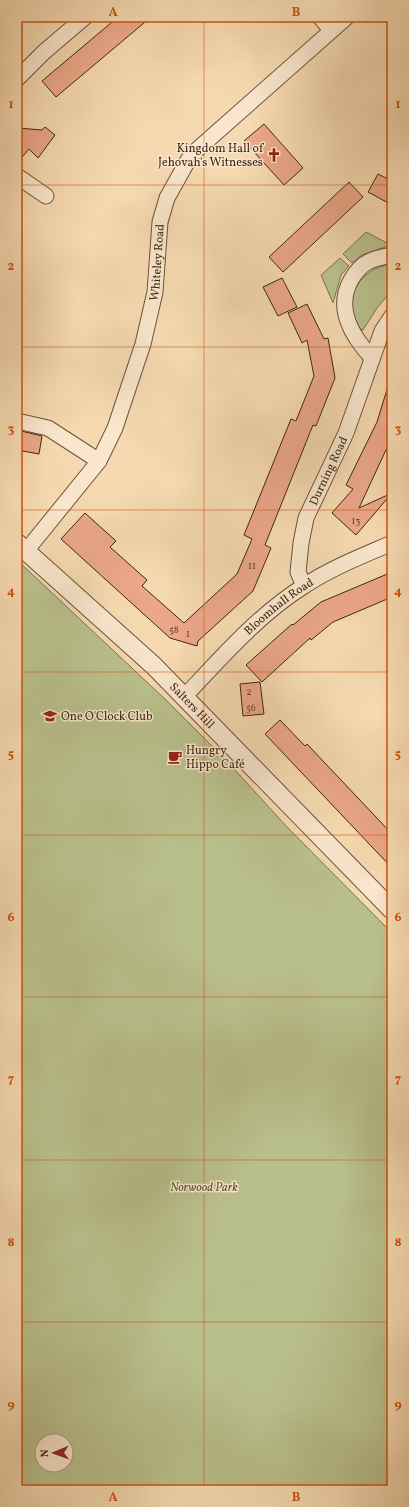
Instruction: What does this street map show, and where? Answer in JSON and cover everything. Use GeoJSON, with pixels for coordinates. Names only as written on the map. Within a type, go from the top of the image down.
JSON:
{"type":"FeatureCollection","features":[{"type":"Feature","properties":{"kind":"street"},"geometry":{"type":"LineString","coordinates":[[17,79],[44,52],[85,17]]}},
{"type":"Feature","properties":{"kind":"street"},"geometry":{"type":"LineString","coordinates":[[320,17],[331,30]]}},
{"type":"Feature","properties":{"kind":"street","name":"Whiteley Road"},"geometry":{"type":"LineString","coordinates":[[22,547],[99,461],[115,428],[143,344],[155,292],[160,222],[169,193],[191,155],[347,17]]}},
{"type":"Feature","properties":{"kind":"street"},"geometry":{"type":"LineString","coordinates":[[17,176],[46,196]]}},
{"type":"Feature","properties":{"kind":"street"},"geometry":{"type":"LineString","coordinates":[[372,358],[359,344],[348,325],[344,297],[356,271],[368,262],[392,255]]}},
{"type":"Feature","properties":{"kind":"street","name":"Durning Road"},"geometry":{"type":"LineString","coordinates":[[304,586],[298,572],[301,542],[306,518],[346,433],[382,331],[392,316]]}},
{"type":"Feature","properties":{"kind":"street"},"geometry":{"type":"LineString","coordinates":[[17,421],[48,428],[99,461]]}},
{"type":"Feature","properties":{"kind":"street","name":"Bloomhall Road"},"geometry":{"type":"LineString","coordinates":[[185,696],[253,625],[304,586],[347,563],[392,543]]}},
{"type":"Feature","properties":{"kind":"street","name":"Salters Hill"},"geometry":{"type":"LineString","coordinates":[[22,547],[154,666],[185,696],[392,910]]}},
{"type":"Feature","properties":{"kind":"green space"},"geometry":{"type":"Polygon","coordinates":[[[366,232],[387,243],[388,246],[362,255],[352,263],[343,254],[366,232]]]}},
{"type":"Feature","properties":{"kind":"green space"},"geometry":{"type":"Polygon","coordinates":[[[340,258],[349,266],[341,275],[333,303],[321,275],[340,258]]]}},
{"type":"Feature","properties":{"kind":"green space"},"geometry":{"type":"Polygon","coordinates":[[[392,264],[392,290],[377,308],[363,330],[358,328],[352,306],[353,295],[357,286],[362,278],[370,272],[380,267],[392,264]]]}},
{"type":"Feature","properties":{"kind":"green space","name":"Norwood Park"},"geometry":{"type":"Polygon","coordinates":[[[17,560],[167,701],[225,759],[287,827],[392,933],[392,1490],[17,1490],[17,560]]]}},
{"type":"Feature","properties":{"kind":"building"},"geometry":{"type":"Polygon","coordinates":[[[118,17],[151,17],[56,97],[42,81],[118,17]]]}},
{"type":"Feature","properties":{"kind":"building","name":"Kingdom Hall of Jehovah's Witnesses"},"geometry":{"type":"Polygon","coordinates":[[[264,124],[303,168],[284,185],[244,141],[264,124]]]}},
{"type":"Feature","properties":{"kind":"building"},"geometry":{"type":"Polygon","coordinates":[[[45,127],[55,135],[38,158],[29,149],[17,163],[17,128],[42,130],[45,127]]]}},
{"type":"Feature","properties":{"kind":"building"},"geometry":{"type":"Polygon","coordinates":[[[378,174],[392,181],[392,205],[368,192],[378,174]]]}},
{"type":"Feature","properties":{"kind":"building"},"geometry":{"type":"Polygon","coordinates":[[[349,182],[363,197],[283,272],[269,257],[349,182]]]}},
{"type":"Feature","properties":{"kind":"building"},"geometry":{"type":"Polygon","coordinates":[[[282,278],[297,307],[278,316],[263,287],[282,278]]]}},
{"type":"Feature","properties":{"kind":"building"},"geometry":{"type":"Polygon","coordinates":[[[307,304],[324,339],[328,338],[335,378],[316,426],[313,425],[265,545],[271,548],[253,591],[198,641],[197,646],[170,638],[61,539],[85,513],[116,541],[110,547],[147,580],[142,586],[184,623],[237,574],[252,539],[244,535],[291,419],[296,421],[314,376],[307,340],[302,343],[288,313],[307,304]]]}},
{"type":"Feature","properties":{"kind":"building"},"geometry":{"type":"Polygon","coordinates":[[[389,383],[392,383],[392,437],[359,508],[392,493],[356,535],[332,513],[353,489],[346,485],[377,422],[389,383]]]}},
{"type":"Feature","properties":{"kind":"building"},"geometry":{"type":"Polygon","coordinates":[[[17,430],[42,436],[39,454],[17,450],[17,430]]]}},
{"type":"Feature","properties":{"kind":"building"},"geometry":{"type":"Polygon","coordinates":[[[392,572],[392,597],[333,622],[311,640],[310,638],[262,682],[246,665],[292,624],[293,625],[321,602],[392,572]]]}},
{"type":"Feature","properties":{"kind":"building"},"geometry":{"type":"Polygon","coordinates":[[[260,682],[264,714],[243,716],[240,684],[260,682]]]}},
{"type":"Feature","properties":{"kind":"building"},"geometry":{"type":"Polygon","coordinates":[[[280,720],[305,746],[307,744],[392,834],[392,868],[265,734],[280,720]]]}},
{"type":"Feature","properties":{"kind":"place","name":"Kingdom Hall of Jehovah's Witnesses"},"geometry":{"type":"Point","coordinates":[274,155]}},
{"type":"Feature","properties":{"kind":"place","name":"One O'Clock Club"},"geometry":{"type":"Point","coordinates":[50,716]}},
{"type":"Feature","properties":{"kind":"place","name":"Hungry Hippo Café"},"geometry":{"type":"Point","coordinates":[175,757]}}]}
